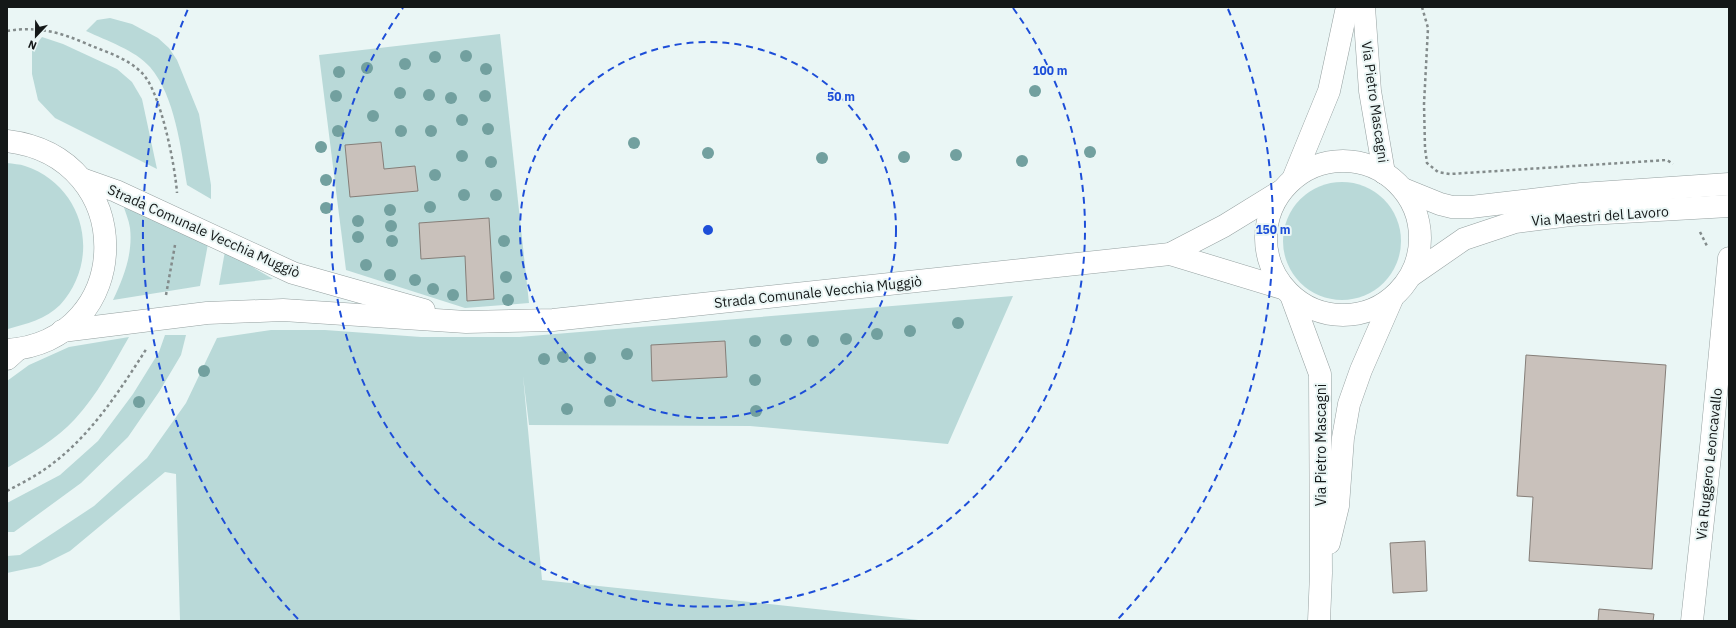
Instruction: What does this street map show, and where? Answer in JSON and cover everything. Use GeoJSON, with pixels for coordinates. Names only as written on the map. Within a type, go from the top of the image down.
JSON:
{"type":"FeatureCollection","features":[{"type":"Feature","properties":{"kind":"main road","name":"Via Pietro Mascagni"},"geometry":{"type":"LineString","coordinates":[[1320,621],[1320,374],[1287,293],[1269,265],[1265,240],[1268,214],[1287,185],[1329,91],[1347,7]]}},
{"type":"Feature","properties":{"kind":"main road","name":"Via Pietro Mascagni"},"geometry":{"type":"LineString","coordinates":[[1364,7],[1370,91],[1384,173]]}},
{"type":"Feature","properties":{"kind":"main road"},"geometry":{"type":"LineString","coordinates":[[7,141],[22,143],[39,148],[55,156],[82,178],[91,191],[100,213],[105,236],[106,252],[99,282],[93,296],[84,310],[62,331],[10,354]]}},
{"type":"Feature","properties":{"kind":"main road"},"geometry":{"type":"LineString","coordinates":[[1337,161],[1362,163],[1384,173],[1403,189],[1412,204],[1419,221],[1420,240],[1418,258],[1412,275],[1392,299],[1360,315],[1324,314],[1287,293],[1170,254],[1224,226],[1314,166],[1337,161]]}},
{"type":"Feature","properties":{"kind":"main road","name":"Strada Comunale Vecchia Muggiò"},"geometry":{"type":"LineString","coordinates":[[82,178],[116,191],[293,273],[466,322]]}},
{"type":"Feature","properties":{"kind":"main road","name":"Via Maestri del Lavoro"},"geometry":{"type":"LineString","coordinates":[[1403,189],[1440,204],[1452,206],[1471,206],[1581,194],[1729,184]]}},
{"type":"Feature","properties":{"kind":"main road","name":"Via Maestri del Lavoro"},"geometry":{"type":"LineString","coordinates":[[1412,275],[1464,239],[1515,222],[1570,215],[1729,206]]}},
{"type":"Feature","properties":{"kind":"main road","name":"Strada Comunale Vecchia Muggiò"},"geometry":{"type":"LineString","coordinates":[[62,331],[207,313],[283,310],[466,322],[553,320],[1170,254]]}},
{"type":"Feature","properties":{"kind":"main road","name":"Via Ruggero Leoncavallo"},"geometry":{"type":"LineString","coordinates":[[1692,621],[1729,258]]}},
{"type":"Feature","properties":{"kind":"main road","name":"Via Pietro Mascagni"},"geometry":{"type":"LineString","coordinates":[[1321,573],[1338,506],[1343,438],[1349,404],[1361,370],[1392,299]]}},
{"type":"Feature","properties":{"kind":"path"},"geometry":{"type":"LineString","coordinates":[[1422,7],[1428,28],[1424,104],[1425,148],[1427,163],[1438,172],[1450,174],[1667,160],[1676,166],[1678,188]]}},
{"type":"Feature","properties":{"kind":"path"},"geometry":{"type":"LineString","coordinates":[[7,31],[43,29],[64,34],[123,59],[143,74],[157,98],[176,178],[177,201]]}},
{"type":"Feature","properties":{"kind":"path"},"geometry":{"type":"LineString","coordinates":[[166,296],[176,240]]}},
{"type":"Feature","properties":{"kind":"path"},"geometry":{"type":"LineString","coordinates":[[7,491],[52,464],[89,430],[122,387],[147,348]]}},
{"type":"Feature","properties":{"kind":"shaded area"},"geometry":{"type":"Polygon","coordinates":[[[110,18],[132,24],[158,38],[169,48],[177,60],[199,114],[211,185],[211,199],[187,185],[176,123],[159,79],[150,67],[137,56],[112,42],[86,31],[97,20],[110,18]]]}},
{"type":"Feature","properties":{"kind":"shaded area"},"geometry":{"type":"Polygon","coordinates":[[[500,34],[529,303],[465,308],[346,270],[319,55],[500,34]]]}},
{"type":"Feature","properties":{"kind":"shaded area"},"geometry":{"type":"Polygon","coordinates":[[[42,37],[63,44],[117,69],[132,82],[142,99],[157,169],[55,118],[38,100],[32,74],[32,50],[42,37]]]}},
{"type":"Feature","properties":{"kind":"shaded area"},"geometry":{"type":"Polygon","coordinates":[[[7,163],[23,165],[45,176],[62,190],[74,207],[81,226],[83,246],[81,267],[73,287],[60,305],[48,314],[29,323],[8,329],[7,163]]]}},
{"type":"Feature","properties":{"kind":"shaded area"},"geometry":{"type":"Polygon","coordinates":[[[1342,182],[1353,183],[1375,192],[1391,208],[1400,230],[1400,252],[1391,274],[1375,290],[1353,299],[1342,300],[1331,299],[1309,290],[1293,274],[1284,252],[1283,241],[1284,230],[1293,208],[1309,192],[1331,183],[1342,182]]]}},
{"type":"Feature","properties":{"kind":"shaded area"},"geometry":{"type":"Polygon","coordinates":[[[123,204],[208,244],[200,286],[113,300],[127,265],[130,247],[130,228],[123,204]]]}},
{"type":"Feature","properties":{"kind":"shaded area"},"geometry":{"type":"Polygon","coordinates":[[[225,251],[273,279],[219,285],[225,251]]]}},
{"type":"Feature","properties":{"kind":"shaded area"},"geometry":{"type":"Polygon","coordinates":[[[1013,296],[948,444],[750,426],[529,425],[523,376],[542,580],[928,621],[180,621],[176,474],[165,472],[70,551],[40,566],[7,573],[7,556],[20,555],[94,506],[147,458],[186,403],[217,338],[271,330],[325,330],[421,337],[519,337],[1013,296]]]}},
{"type":"Feature","properties":{"kind":"shaded area"},"geometry":{"type":"Polygon","coordinates":[[[165,335],[186,335],[181,355],[159,392],[128,437],[81,483],[14,532],[7,532],[7,503],[60,475],[98,441],[133,394],[159,352],[165,335]]]}},
{"type":"Feature","properties":{"kind":"shaded area"},"geometry":{"type":"Polygon","coordinates":[[[129,337],[98,390],[68,427],[34,452],[7,468],[7,381],[29,365],[69,347],[129,337]]]}},
{"type":"Feature","properties":{"kind":"building"},"geometry":{"type":"Polygon","coordinates":[[[381,142],[384,169],[415,166],[418,191],[350,197],[345,145],[381,142]]]}},
{"type":"Feature","properties":{"kind":"building"},"geometry":{"type":"Polygon","coordinates":[[[489,218],[494,299],[467,301],[465,256],[421,259],[419,223],[489,218]]]}},
{"type":"Feature","properties":{"kind":"building"},"geometry":{"type":"Polygon","coordinates":[[[725,341],[727,377],[652,381],[651,345],[725,341]]]}},
{"type":"Feature","properties":{"kind":"building"},"geometry":{"type":"Polygon","coordinates":[[[1526,355],[1666,365],[1652,569],[1529,561],[1533,497],[1517,496],[1526,355]]]}},
{"type":"Feature","properties":{"kind":"building"},"geometry":{"type":"Polygon","coordinates":[[[1425,541],[1427,591],[1393,593],[1390,543],[1425,541]]]}},
{"type":"Feature","properties":{"kind":"building"},"geometry":{"type":"Polygon","coordinates":[[[1599,609],[1654,614],[1653,621],[1598,621],[1599,609]]]}}]}
